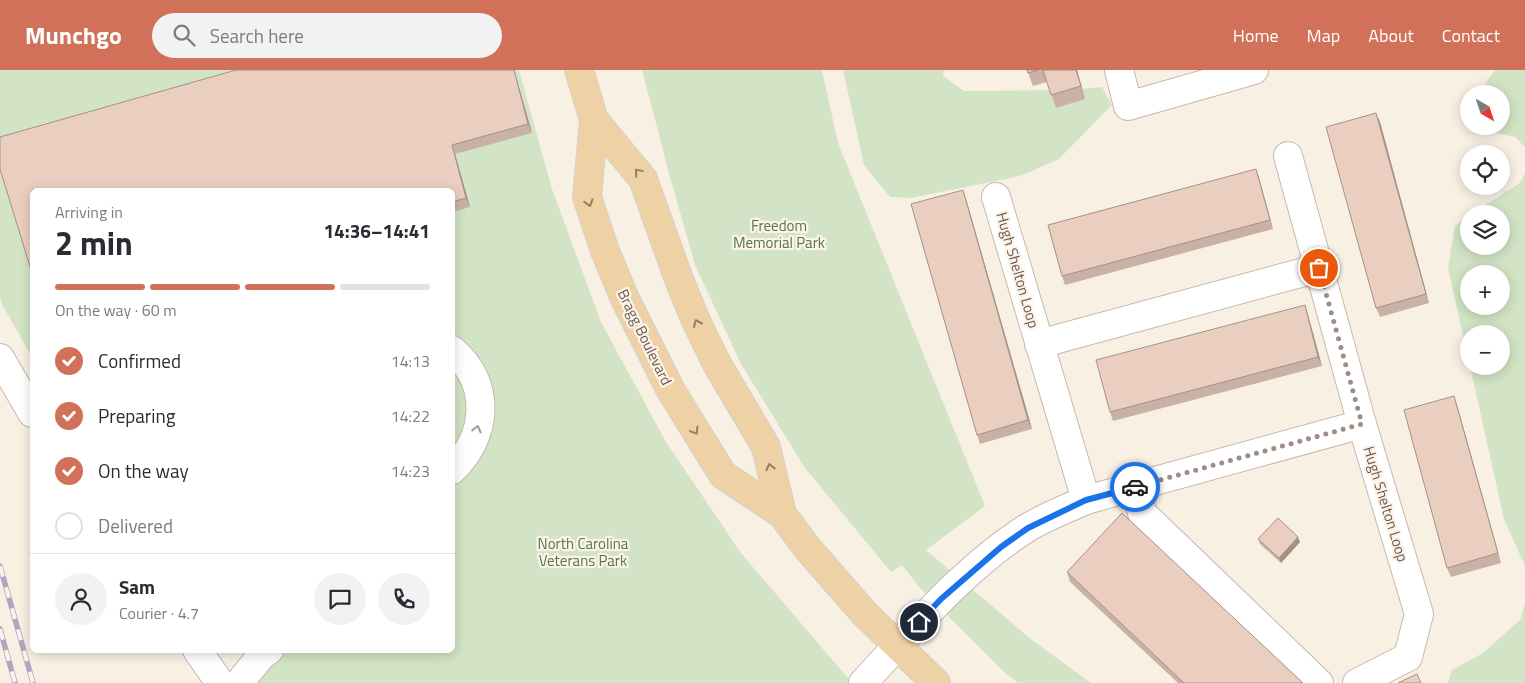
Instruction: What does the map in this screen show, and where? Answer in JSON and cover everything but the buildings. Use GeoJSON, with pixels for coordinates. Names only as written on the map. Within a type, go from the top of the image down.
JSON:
{"type":"FeatureCollection","features":[{"type":"Feature","properties":{"kind":"main road","name":"Bragg Boulevard"},"geometry":{"type":"LineString","coordinates":[[579,70],[594,120],[587,197],[605,251],[625,299],[670,389],[723,476],[782,514],[808,549],[841,587],[897,646],[936,683]]}},
{"type":"Feature","properties":{"kind":"main road","name":"Bragg Boulevard"},"geometry":{"type":"LineString","coordinates":[[594,120],[643,178],[671,258],[696,321],[716,364],[766,447],[782,514]]}},
{"type":"Feature","properties":{"kind":"street"},"geometry":{"type":"LineString","coordinates":[[1118,70],[1128,106],[1254,70]]}},
{"type":"Feature","properties":{"kind":"street","name":"Hugh Shelton Loop"},"geometry":{"type":"LineString","coordinates":[[1288,156],[1362,424],[1419,614],[1408,657],[1358,683]]}},
{"type":"Feature","properties":{"kind":"street","name":"Hugh Shelton Loop"},"geometry":{"type":"LineString","coordinates":[[996,197],[1086,500]]}},
{"type":"Feature","properties":{"kind":"street","name":"Hugh Shelton Loop"},"geometry":{"type":"LineString","coordinates":[[1039,344],[1319,268]]}},
{"type":"Feature","properties":{"kind":"street"},"geometry":{"type":"LineString","coordinates":[[455,353],[469,369],[476,383],[480,399],[480,416],[478,432],[471,447],[455,467]]}},
{"type":"Feature","properties":{"kind":"street"},"geometry":{"type":"LineString","coordinates":[[0,358],[30,410]]}},
{"type":"Feature","properties":{"kind":"street"},"geometry":{"type":"LineString","coordinates":[[863,683],[941,599],[1001,547],[1028,528],[1086,500],[1362,424]]}},
{"type":"Feature","properties":{"kind":"street"},"geometry":{"type":"LineString","coordinates":[[1135,487],[1142,513],[1319,683]]}},
{"type":"Feature","properties":{"kind":"street"},"geometry":{"type":"LineString","coordinates":[[199,653],[220,683]]}},
{"type":"Feature","properties":{"kind":"street"},"geometry":{"type":"LineString","coordinates":[[239,683],[265,653]]}},
{"type":"Feature","properties":{"kind":"green space","name":"North Carolina Veterans Park"},"geometry":{"type":"Polygon","coordinates":[[[0,70],[519,70],[552,189],[601,322],[666,442],[741,553],[852,683],[257,683],[261,657],[256,653],[455,653],[455,188],[30,188],[30,353],[0,298],[0,70]]]}},
{"type":"Feature","properties":{"kind":"green space","name":"Freedom Memorial Park"},"geometry":{"type":"Polygon","coordinates":[[[642,70],[822,70],[838,143],[985,506],[926,550],[1032,640],[1091,683],[1018,683],[1004,672],[920,588],[902,565],[891,572],[805,468],[741,364],[695,265],[642,70]]]}},
{"type":"Feature","properties":{"kind":"green space"},"geometry":{"type":"Polygon","coordinates":[[[843,70],[944,70],[943,76],[964,91],[1067,90],[1102,87],[1112,105],[1059,159],[1020,176],[911,198],[890,197],[864,165],[843,70]]]}},
{"type":"Feature","properties":{"kind":"green space"},"geometry":{"type":"Polygon","coordinates":[[[1495,70],[1525,70],[1525,147],[1515,137],[1506,135],[1510,135],[1510,85],[1484,85],[1495,70]]]}},
{"type":"Feature","properties":{"kind":"green space"},"geometry":{"type":"Polygon","coordinates":[[[1525,173],[1525,566],[1504,519],[1472,375],[1510,375],[1510,325],[1461,325],[1448,268],[1455,226],[1460,222],[1460,255],[1510,255],[1510,205],[1485,205],[1501,195],[1510,195],[1510,189],[1520,183],[1525,173]]]}},
{"type":"Feature","properties":{"kind":"green space"},"geometry":{"type":"Polygon","coordinates":[[[1525,604],[1525,683],[1448,683],[1452,670],[1483,653],[1520,620],[1525,604]]]}},
{"type":"Feature","properties":{"kind":"railway"},"geometry":{"type":"LineString","coordinates":[[0,566],[33,683]]}},
{"type":"Feature","properties":{"kind":"railway"},"geometry":{"type":"LineString","coordinates":[[0,629],[15,683]]}},
{"type":"Feature","properties":{"kind":"way so far"},"geometry":{"type":"LineString","coordinates":[[1135,487],[1362,424],[1319,268]]}},
{"type":"Feature","properties":{"kind":"route"},"geometry":{"type":"LineString","coordinates":[[919,622],[941,599],[1001,547],[1028,528],[1057,512],[1086,500],[1135,487]]}}]}
